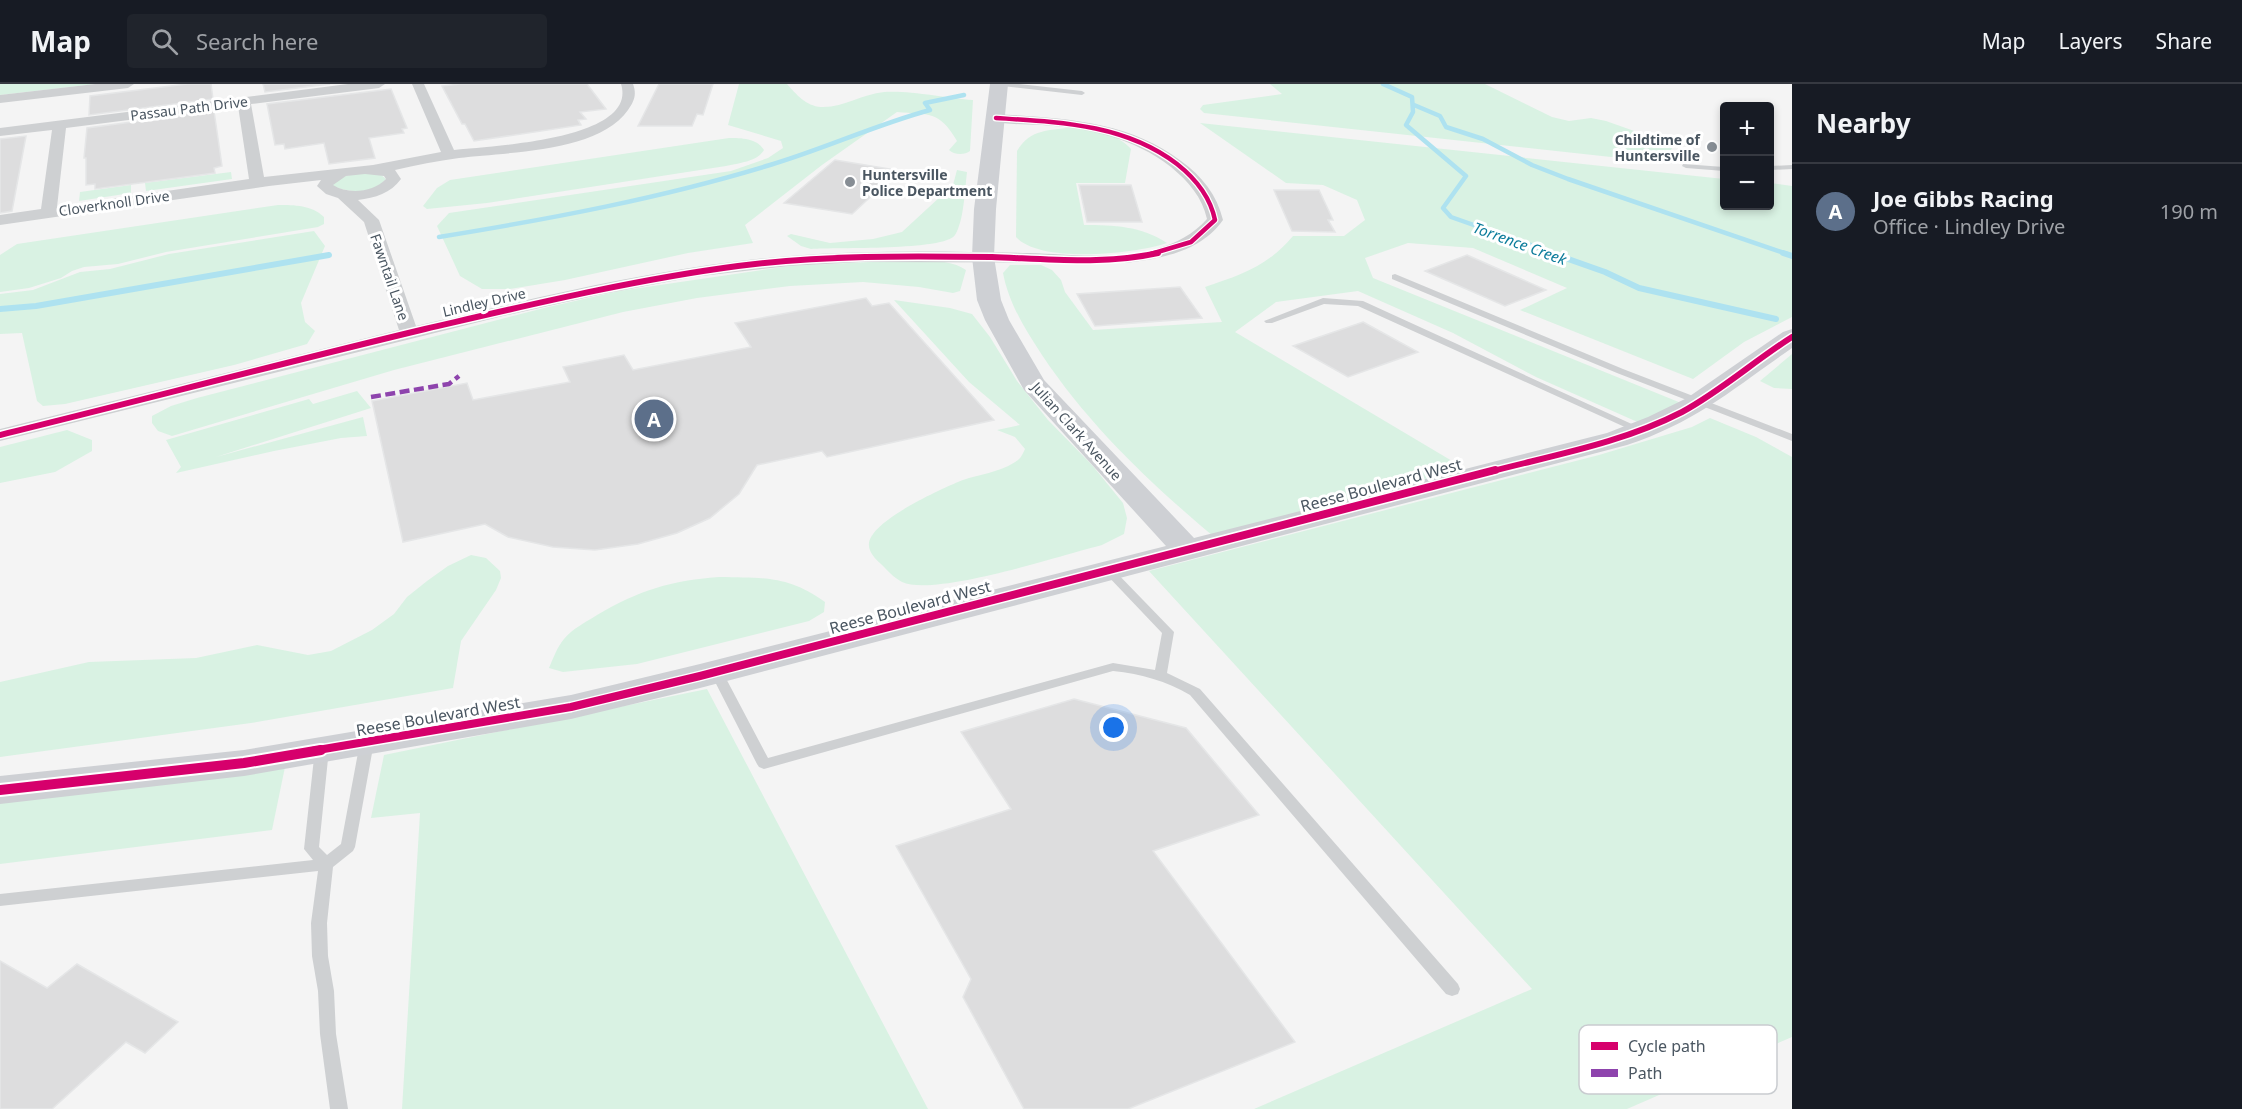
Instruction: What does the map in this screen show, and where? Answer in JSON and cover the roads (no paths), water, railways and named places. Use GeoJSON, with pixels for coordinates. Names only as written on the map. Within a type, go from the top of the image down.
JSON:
{"type":"FeatureCollection","features":[{"type":"Feature","properties":{"kind":"street"},"geometry":{"type":"LineString","coordinates":[[0,99],[128,84]]}},
{"type":"Feature","properties":{"kind":"street","name":"Passau Path Drive"},"geometry":{"type":"LineString","coordinates":[[0,132],[244,101],[323,87],[379,84]]}},
{"type":"Feature","properties":{"kind":"street"},"geometry":{"type":"LineString","coordinates":[[418,84],[449,155]]}},
{"type":"Feature","properties":{"kind":"street"},"geometry":{"type":"LineString","coordinates":[[375,169],[449,155],[562,139],[603,126],[623,112],[629,94],[627,84]]}},
{"type":"Feature","properties":{"kind":"street","name":"Julian Clark Avenue"},"geometry":{"type":"LineString","coordinates":[[1000,84],[985,209],[983,257],[989,300],[997,320],[1033,384],[1186,549]]}},
{"type":"Feature","properties":{"kind":"street"},"geometry":{"type":"LineString","coordinates":[[244,101],[257,183]]}},
{"type":"Feature","properties":{"kind":"street","name":"Lindley Drive"},"geometry":{"type":"LineString","coordinates":[[0,435],[409,333],[635,281],[732,267],[840,257],[1082,259],[1130,257],[1189,243],[1205,232],[1215,220],[1213,206],[1206,191],[1170,159],[1141,142],[1117,132],[1093,126],[996,118]]}},
{"type":"Feature","properties":{"kind":"street"},"geometry":{"type":"LineString","coordinates":[[48,213],[60,124]]}},
{"type":"Feature","properties":{"kind":"street"},"geometry":{"type":"LineString","coordinates":[[389,185],[434,164],[481,152]]}},
{"type":"Feature","properties":{"kind":"street"},"geometry":{"type":"LineString","coordinates":[[375,169],[393,175],[389,185]]}},
{"type":"Feature","properties":{"kind":"street","name":"Cloverknoll Drive"},"geometry":{"type":"LineString","coordinates":[[0,220],[257,183],[375,169]]}},
{"type":"Feature","properties":{"kind":"street"},"geometry":{"type":"LineString","coordinates":[[337,192],[325,186],[327,182],[340,174]]}},
{"type":"Feature","properties":{"kind":"street","name":"Cloverknoll Drive"},"geometry":{"type":"LineString","coordinates":[[228,187],[276,187],[366,193],[389,185]]}},
{"type":"Feature","properties":{"kind":"street","name":"Fawntail Lane"},"geometry":{"type":"LineString","coordinates":[[371,220],[389,185]]}},
{"type":"Feature","properties":{"kind":"street","name":"Fawntail Lane"},"geometry":{"type":"LineString","coordinates":[[337,192],[371,220],[409,333]]}},
{"type":"Feature","properties":{"kind":"street","name":"Reese Boulevard West"},"geometry":{"type":"LineString","coordinates":[[0,790],[244,763],[571,707],[716,672],[1642,431],[1701,401],[1792,337]]}},
{"type":"Feature","properties":{"kind":"lane"},"geometry":{"type":"LineString","coordinates":[[1000,84],[1082,93]]}},
{"type":"Feature","properties":{"kind":"lane"},"geometry":{"type":"LineString","coordinates":[[1686,166],[1720,169]]}},
{"type":"Feature","properties":{"kind":"lane"},"geometry":{"type":"LineString","coordinates":[[1774,168],[1792,167]]}},
{"type":"Feature","properties":{"kind":"lane"},"geometry":{"type":"LineString","coordinates":[[1395,277],[1620,371],[1792,438]]}},
{"type":"Feature","properties":{"kind":"lane"},"geometry":{"type":"LineString","coordinates":[[1269,321],[1323,301],[1360,303],[1642,431]]}},
{"type":"Feature","properties":{"kind":"lane"},"geometry":{"type":"LineString","coordinates":[[1108,570],[1168,632],[1160,675]]}},
{"type":"Feature","properties":{"kind":"lane"},"geometry":{"type":"LineString","coordinates":[[716,672],[764,764],[1113,667],[1142,669],[1160,675],[1195,692],[1452,989]]}},
{"type":"Feature","properties":{"kind":"lane"},"geometry":{"type":"LineString","coordinates":[[0,900],[326,864],[348,847],[367,742]]}},
{"type":"Feature","properties":{"kind":"lane"},"geometry":{"type":"LineString","coordinates":[[322,749],[311,849],[326,864]]}},
{"type":"Feature","properties":{"kind":"lane"},"geometry":{"type":"LineString","coordinates":[[326,864],[319,923],[320,956],[339,1109]]}},
{"type":"Feature","properties":{"kind":"waterway","name":"Torrence Creek"},"geometry":{"type":"LineString","coordinates":[[1383,84],[1412,97],[1413,112],[1406,125],[1466,176],[1443,208],[1451,217],[1556,254]]}},
{"type":"Feature","properties":{"kind":"waterway"},"geometry":{"type":"LineString","coordinates":[[439,237],[606,207],[729,177],[790,159],[930,110],[925,103],[964,95]]}},
{"type":"Feature","properties":{"kind":"waterway"},"geometry":{"type":"LineString","coordinates":[[1414,105],[1440,116],[1446,127],[1483,139],[1532,165],[1787,254]]}},
{"type":"Feature","properties":{"kind":"waterway","name":"Torrence Creek"},"geometry":{"type":"LineString","coordinates":[[1551,253],[1605,272],[1639,288],[1776,319]]}},
{"type":"Feature","properties":{"kind":"waterway"},"geometry":{"type":"LineString","coordinates":[[1783,253],[1792,256]]}},
{"type":"Feature","properties":{"kind":"waterway"},"geometry":{"type":"LineString","coordinates":[[0,309],[36,306],[329,255]]}},
{"type":"Feature","properties":{"kind":"place","name":"Childtime of Huntersville"},"geometry":{"type":"Point","coordinates":[1712,147]}},
{"type":"Feature","properties":{"kind":"place","name":"Huntersville Police Department"},"geometry":{"type":"Point","coordinates":[850,182]}},
{"type":"Feature","properties":{"kind":"place","name":"Joe Gibbs Racing"},"geometry":{"type":"Point","coordinates":[654,419]}}]}
